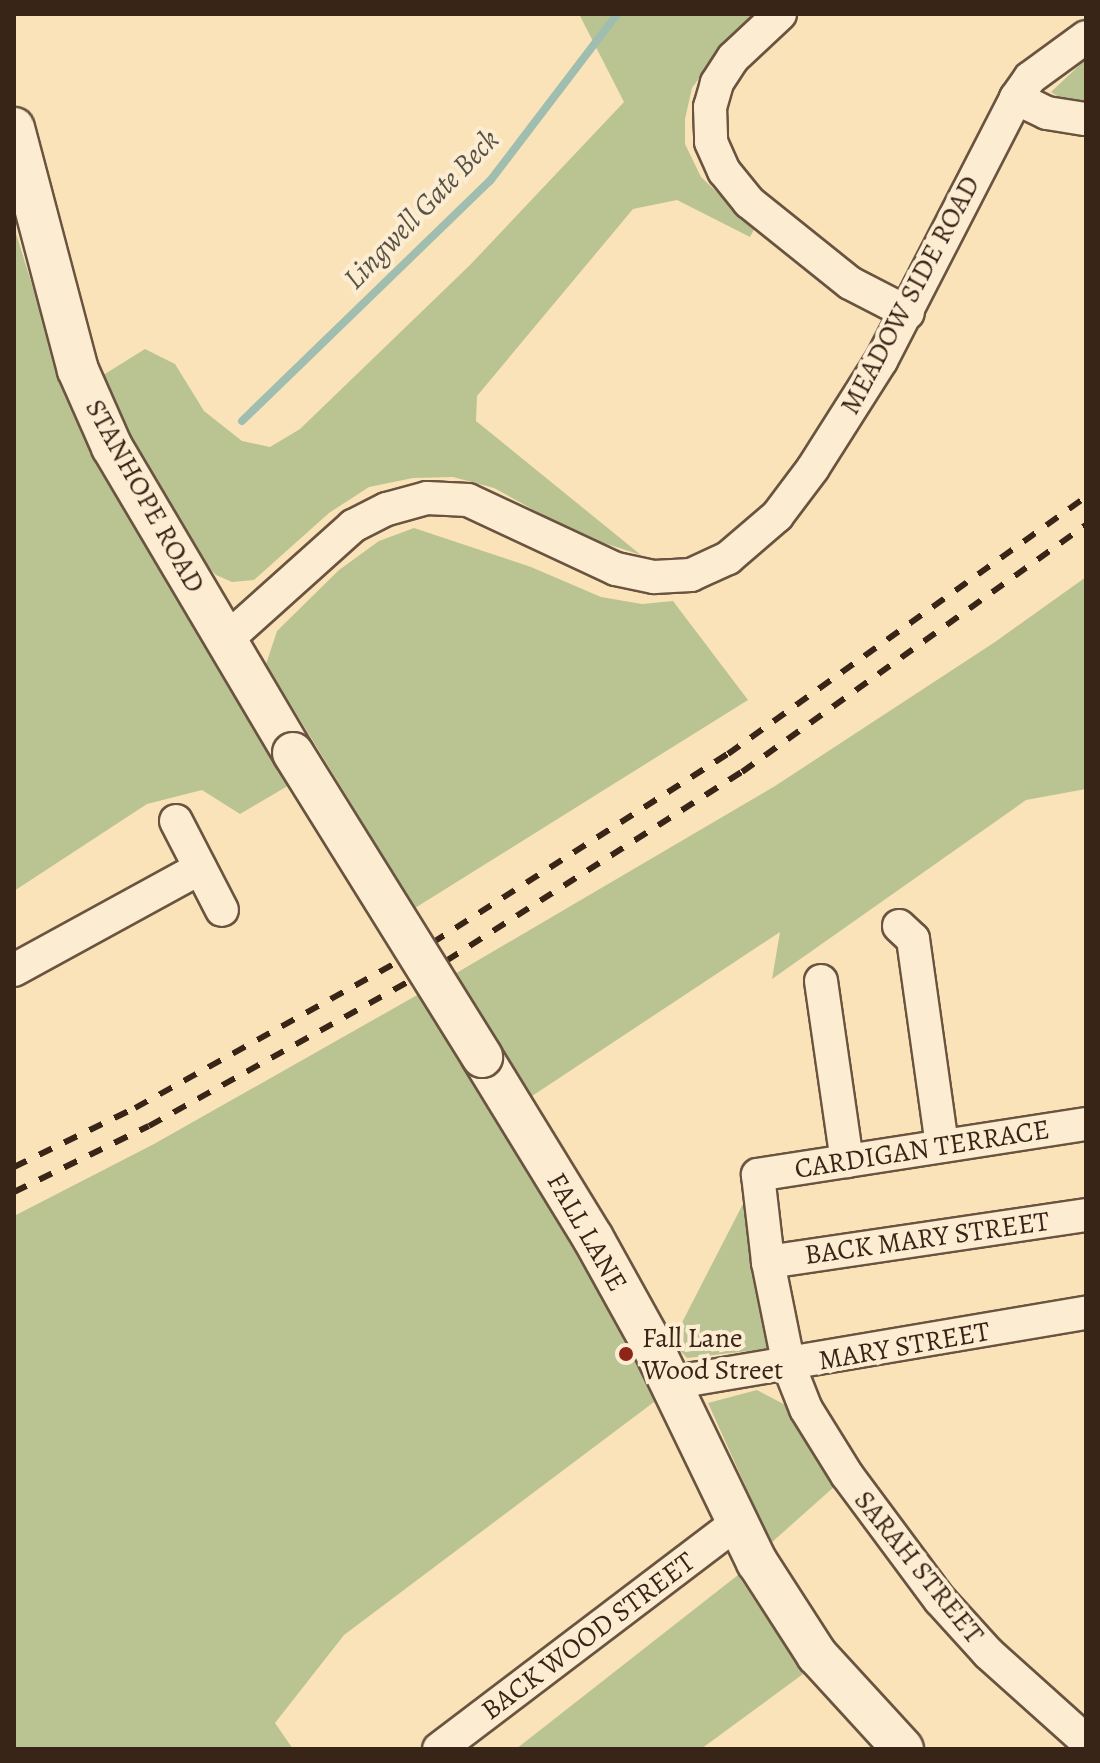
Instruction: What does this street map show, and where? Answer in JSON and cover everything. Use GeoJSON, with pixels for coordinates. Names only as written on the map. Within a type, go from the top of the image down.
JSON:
{"type":"FeatureCollection","features":[{"type":"Feature","properties":{"kind":"street"},"geometry":{"type":"LineString","coordinates":[[780,14],[733,58],[717,83],[710,107],[711,142],[724,171],[749,202],[850,283],[908,313]]}},
{"type":"Feature","properties":{"kind":"street","name":"MEADOW SIDE ROAD"},"geometry":{"type":"LineString","coordinates":[[226,640],[353,526],[387,509],[427,498],[468,500],[616,569],[654,577],[691,575],[728,558],[777,516],[813,468],[908,313],[996,131],[1016,98],[1030,78],[1086,37]]}},
{"type":"Feature","properties":{"kind":"street"},"geometry":{"type":"LineString","coordinates":[[1016,98],[1047,113],[1086,119]]}},
{"type":"Feature","properties":{"kind":"street","name":"STANHOPE ROAD"},"geometry":{"type":"LineString","coordinates":[[14,128],[78,370],[112,447],[293,753]]}},
{"type":"Feature","properties":{"kind":"street","name":"FALL LANE"},"geometry":{"type":"LineString","coordinates":[[293,753],[593,1238],[675,1387],[757,1562],[817,1655],[903,1749]]}},
{"type":"Feature","properties":{"kind":"street"},"geometry":{"type":"LineString","coordinates":[[176,821],[222,910]]}},
{"type":"Feature","properties":{"kind":"street"},"geometry":{"type":"LineString","coordinates":[[14,970],[200,868]]}},
{"type":"Feature","properties":{"kind":"street"},"geometry":{"type":"LineString","coordinates":[[899,926],[913,939],[942,1146]]}},
{"type":"Feature","properties":{"kind":"street"},"geometry":{"type":"LineString","coordinates":[[821,981],[847,1161]]}},
{"type":"Feature","properties":{"kind":"street","name":"CARDIGAN TERRACE"},"geometry":{"type":"LineString","coordinates":[[758,1175],[1086,1124]]}},
{"type":"Feature","properties":{"kind":"street","name":"SARAH STREET"},"geometry":{"type":"LineString","coordinates":[[758,1175],[768,1262],[789,1366],[806,1409],[847,1475],[940,1600],[988,1653],[1086,1741]]}},
{"type":"Feature","properties":{"kind":"street","name":"BACK MARY STREET"},"geometry":{"type":"LineString","coordinates":[[768,1262],[1086,1215]]}},
{"type":"Feature","properties":{"kind":"street","name":"MARY STREET"},"geometry":{"type":"LineString","coordinates":[[675,1387],[694,1379],[789,1366],[1086,1313]]}},
{"type":"Feature","properties":{"kind":"street","name":"BACK WOOD STREET"},"geometry":{"type":"LineString","coordinates":[[439,1749],[737,1523]]}},
{"type":"Feature","properties":{"kind":"green space"},"geometry":{"type":"Polygon","coordinates":[[[579,14],[759,14],[715,56],[692,88],[685,119],[685,144],[701,177],[727,202],[758,222],[750,237],[677,200],[633,209],[477,396],[476,421],[641,555],[579,535],[494,488],[453,477],[413,478],[369,487],[329,513],[254,580],[232,582],[216,575],[195,553],[128,444],[100,377],[145,349],[175,364],[204,411],[242,441],[270,447],[300,429],[470,265],[624,102],[579,14]]]}},
{"type":"Feature","properties":{"kind":"green space"},"geometry":{"type":"Polygon","coordinates":[[[1086,59],[1086,106],[1063,100],[1051,92],[1086,59]]]}},
{"type":"Feature","properties":{"kind":"green space"},"geometry":{"type":"Polygon","coordinates":[[[14,227],[68,400],[96,464],[291,784],[240,814],[202,790],[147,804],[14,891],[14,227]]]}},
{"type":"Feature","properties":{"kind":"green space"},"geometry":{"type":"Polygon","coordinates":[[[414,528],[531,567],[601,597],[642,604],[673,601],[748,700],[415,908],[266,664],[277,631],[339,570],[379,541],[414,528]]]}},
{"type":"Feature","properties":{"kind":"green space"},"geometry":{"type":"Polygon","coordinates":[[[1086,577],[1086,789],[1026,800],[772,979],[780,932],[529,1098],[453,975],[775,786],[995,642],[1086,577]]]}},
{"type":"Feature","properties":{"kind":"green space"},"geometry":{"type":"Polygon","coordinates":[[[419,994],[662,1396],[344,1635],[275,1723],[293,1749],[14,1749],[14,1216],[154,1144],[419,994]]]}},
{"type":"Feature","properties":{"kind":"green space"},"geometry":{"type":"Polygon","coordinates":[[[747,1196],[771,1341],[766,1349],[687,1358],[672,1342],[747,1196]]]}},
{"type":"Feature","properties":{"kind":"green space"},"geometry":{"type":"Polygon","coordinates":[[[757,1390],[795,1410],[844,1478],[771,1543],[708,1403],[757,1390]]]}},
{"type":"Feature","properties":{"kind":"green space"},"geometry":{"type":"Polygon","coordinates":[[[738,1575],[803,1674],[701,1749],[516,1749],[738,1575]]]}},
{"type":"Feature","properties":{"kind":"waterway","name":"Lingwell Gate Beck"},"geometry":{"type":"LineString","coordinates":[[242,421],[490,181],[617,14]]}},
{"type":"Feature","properties":{"kind":"railway"},"geometry":{"type":"LineString","coordinates":[[14,1167],[135,1108],[432,943],[728,754],[1086,497]]}},
{"type":"Feature","properties":{"kind":"railway"},"geometry":{"type":"LineString","coordinates":[[14,1192],[149,1126],[446,961],[742,772],[1086,525]]}},
{"type":"Feature","properties":{"kind":"place","name":"Fall Lane Wood Street"},"geometry":{"type":"Point","coordinates":[626,1354]}}]}
